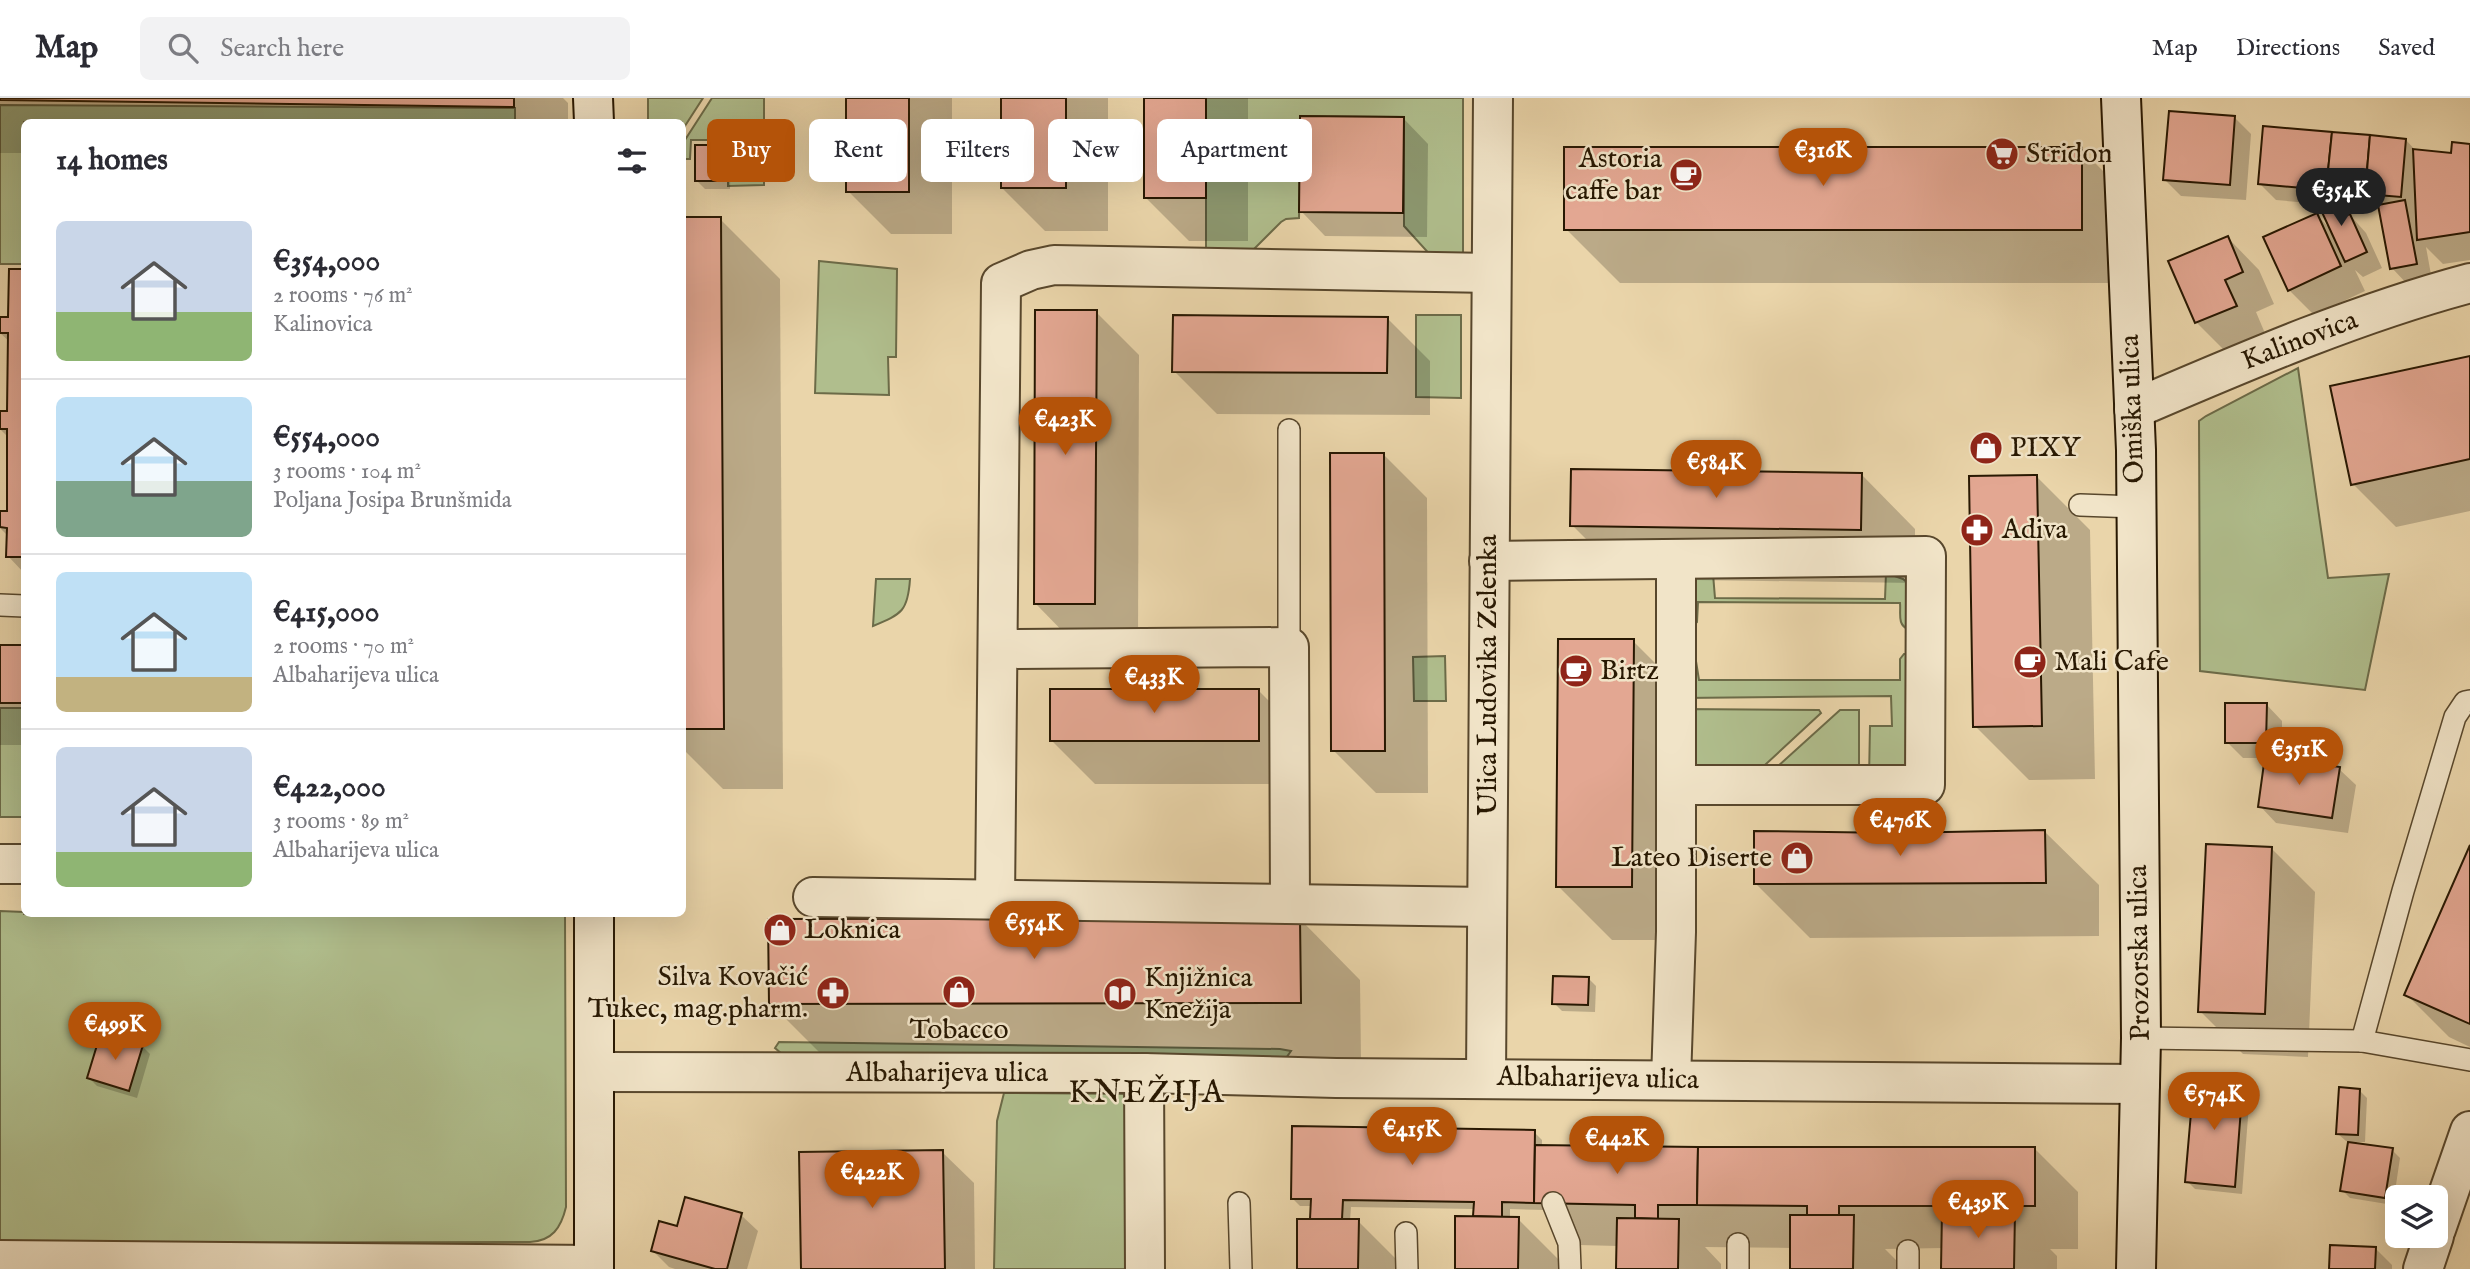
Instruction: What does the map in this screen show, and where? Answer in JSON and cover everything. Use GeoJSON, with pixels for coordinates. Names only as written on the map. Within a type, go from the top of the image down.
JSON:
{"type":"FeatureCollection","features":[{"type":"Feature","properties":{"kind":"street"},"geometry":{"type":"LineString","coordinates":[[593,98],[594,119]]}},
{"type":"Feature","properties":{"kind":"street","name":"Ulica Ludovika Zelenka"},"geometry":{"type":"LineString","coordinates":[[1486,1078],[1493,98]]}},
{"type":"Feature","properties":{"kind":"street","name":"Omiška ulica"},"geometry":{"type":"LineString","coordinates":[[2121,98],[2134,409],[2138,721]]}},
{"type":"Feature","properties":{"kind":"street"},"geometry":{"type":"LineString","coordinates":[[995,900],[1001,283],[1031,270],[1054,265],[1491,273]]}},
{"type":"Feature","properties":{"kind":"street","name":"Kalinovica"},"geometry":{"type":"LineString","coordinates":[[2134,409],[2287,344],[2423,295],[2470,282]]}},
{"type":"Feature","properties":{"kind":"street"},"geometry":{"type":"LineString","coordinates":[[1489,561],[1926,556],[1925,785],[1676,785]]}},
{"type":"Feature","properties":{"kind":"street"},"geometry":{"type":"LineString","coordinates":[[1671,1080],[1676,932],[1676,559]]}},
{"type":"Feature","properties":{"kind":"street"},"geometry":{"type":"LineString","coordinates":[[998,649],[1289,647],[1290,904]]}},
{"type":"Feature","properties":{"kind":"street","name":"Prozorska ulica"},"geometry":{"type":"LineString","coordinates":[[2136,1269],[2141,1038],[2138,721]]}},
{"type":"Feature","properties":{"kind":"street"},"geometry":{"type":"LineString","coordinates":[[0,863],[21,863]]}},
{"type":"Feature","properties":{"kind":"street"},"geometry":{"type":"LineString","coordinates":[[813,897],[1487,907]]}},
{"type":"Feature","properties":{"kind":"street"},"geometry":{"type":"LineString","coordinates":[[0,1260],[594,1267],[594,917]]}},
{"type":"Feature","properties":{"kind":"street","name":"Albaharijeva ulica"},"geometry":{"type":"LineString","coordinates":[[595,1072],[1144,1073],[1336,1078],[2140,1084]]}},
{"type":"Feature","properties":{"kind":"street"},"geometry":{"type":"LineString","coordinates":[[1144,1073],[1145,1269]]}},
{"type":"Feature","properties":{"kind":"street"},"geometry":{"type":"LineString","coordinates":[[2448,1194],[2470,1131]]}},
{"type":"Feature","properties":{"kind":"street"},"geometry":{"type":"LineString","coordinates":[[2423,1269],[2430,1248]]}},
{"type":"Feature","properties":{"kind":"lane"},"geometry":{"type":"LineString","coordinates":[[1289,430],[1289,647]]}},
{"type":"Feature","properties":{"kind":"lane"},"geometry":{"type":"LineString","coordinates":[[2080,505],[2136,507]]}},
{"type":"Feature","properties":{"kind":"lane"},"geometry":{"type":"LineString","coordinates":[[0,605],[21,606]]}},
{"type":"Feature","properties":{"kind":"lane"},"geometry":{"type":"LineString","coordinates":[[2362,1041],[2455,717],[2465,702],[2470,701]]}},
{"type":"Feature","properties":{"kind":"lane"},"geometry":{"type":"LineString","coordinates":[[2141,1038],[2362,1041],[2470,1060]]}},
{"type":"Feature","properties":{"kind":"lane"},"geometry":{"type":"LineString","coordinates":[[1240,1203],[1241,1269]]}},
{"type":"Feature","properties":{"kind":"lane"},"geometry":{"type":"LineString","coordinates":[[1553,1203],[1569,1243],[1570,1269]]}},
{"type":"Feature","properties":{"kind":"lane"},"geometry":{"type":"LineString","coordinates":[[1406,1233],[1407,1269]]}},
{"type":"Feature","properties":{"kind":"lane"},"geometry":{"type":"LineString","coordinates":[[1738,1244],[1738,1269]]}},
{"type":"Feature","properties":{"kind":"green space"},"geometry":{"type":"Polygon","coordinates":[[[648,98],[703,98],[686,124],[686,119],[648,119],[648,98]]]}},
{"type":"Feature","properties":{"kind":"green space"},"geometry":{"type":"Polygon","coordinates":[[[712,98],[764,98],[764,119],[707,119],[707,140],[691,140],[690,159],[686,159],[686,138],[712,98]]]}},
{"type":"Feature","properties":{"kind":"green space"},"geometry":{"type":"Polygon","coordinates":[[[1206,98],[1463,98],[1463,258],[1434,259],[1404,226],[1404,117],[1206,119],[1206,98]]]}},
{"type":"Feature","properties":{"kind":"green space"},"geometry":{"type":"Polygon","coordinates":[[[0,105],[515,108],[515,119],[21,119],[21,264],[0,264],[0,105]]]}},
{"type":"Feature","properties":{"kind":"green space"},"geometry":{"type":"Polygon","coordinates":[[[728,182],[764,182],[764,185],[728,186],[728,182]]]}},
{"type":"Feature","properties":{"kind":"green space"},"geometry":{"type":"Polygon","coordinates":[[[1206,182],[1300,182],[1299,218],[1281,222],[1246,257],[1206,257],[1206,182]]]}},
{"type":"Feature","properties":{"kind":"green space"},"geometry":{"type":"Polygon","coordinates":[[[819,261],[897,269],[896,357],[888,357],[889,395],[815,393],[819,261]]]}},
{"type":"Feature","properties":{"kind":"green space"},"geometry":{"type":"Polygon","coordinates":[[[1416,315],[1461,315],[1461,398],[1416,397],[1416,315]]]}},
{"type":"Feature","properties":{"kind":"green space"},"geometry":{"type":"Polygon","coordinates":[[[2298,368],[2328,578],[2389,574],[2365,690],[2200,671],[2199,421],[2298,368]]]}},
{"type":"Feature","properties":{"kind":"green space"},"geometry":{"type":"Polygon","coordinates":[[[1886,573],[1909,584],[1908,629],[1901,622],[1900,603],[1698,602],[1697,622],[1692,627],[1695,578],[1713,574],[1715,598],[1885,599],[1886,573]]]}},
{"type":"Feature","properties":{"kind":"green space"},"geometry":{"type":"Polygon","coordinates":[[[876,579],[910,579],[902,610],[873,626],[876,579]]]}},
{"type":"Feature","properties":{"kind":"green space"},"geometry":{"type":"Polygon","coordinates":[[[1904,654],[1908,654],[1908,768],[1869,779],[1870,726],[1892,726],[1891,696],[1683,698],[1695,655],[1699,680],[1900,680],[1900,659],[1904,654]]]}},
{"type":"Feature","properties":{"kind":"green space"},"geometry":{"type":"Polygon","coordinates":[[[1445,656],[1446,701],[1414,701],[1413,657],[1445,656]]]}},
{"type":"Feature","properties":{"kind":"green space"},"geometry":{"type":"Polygon","coordinates":[[[0,708],[21,708],[21,817],[0,817],[0,708]]]}},
{"type":"Feature","properties":{"kind":"green space"},"geometry":{"type":"Polygon","coordinates":[[[1682,709],[1819,710],[1821,713],[1752,777],[1695,772],[1682,709]]]}},
{"type":"Feature","properties":{"kind":"green space"},"geometry":{"type":"Polygon","coordinates":[[[1840,710],[1859,710],[1859,779],[1766,777],[1840,710]]]}},
{"type":"Feature","properties":{"kind":"green space"},"geometry":{"type":"Polygon","coordinates":[[[0,911],[21,912],[21,917],[565,917],[566,1207],[558,1227],[550,1236],[530,1242],[0,1243],[0,911]]]}},
{"type":"Feature","properties":{"kind":"green space"},"geometry":{"type":"Polygon","coordinates":[[[779,1042],[1291,1051],[1286,1058],[782,1054],[775,1048],[779,1042]]]}},
{"type":"Feature","properties":{"kind":"green space"},"geometry":{"type":"Polygon","coordinates":[[[1004,1093],[1128,1094],[1128,1269],[994,1269],[997,1121],[1004,1093]]]}},
{"type":"Feature","properties":{"kind":"building"},"geometry":{"type":"Polygon","coordinates":[[[514,98],[514,107],[0,100],[514,98]]]}},
{"type":"Feature","properties":{"kind":"building"},"geometry":{"type":"Polygon","coordinates":[[[846,98],[909,98],[909,192],[846,192],[846,182],[907,182],[907,119],[846,119],[846,98]]]}},
{"type":"Feature","properties":{"kind":"building"},"geometry":{"type":"Polygon","coordinates":[[[1001,98],[1066,98],[1066,119],[1048,119],[1048,182],[1066,182],[1066,188],[1001,188],[1001,182],[1034,182],[1034,119],[1001,119],[1001,98]]]}},
{"type":"Feature","properties":{"kind":"building"},"geometry":{"type":"Polygon","coordinates":[[[1144,98],[1206,98],[1206,119],[1157,119],[1157,182],[1206,182],[1206,198],[1144,198],[1144,98]]]}},
{"type":"Feature","properties":{"kind":"building"},"geometry":{"type":"Polygon","coordinates":[[[2169,111],[2235,116],[2230,185],[2163,180],[2169,111]]]}},
{"type":"Feature","properties":{"kind":"building"},"geometry":{"type":"Polygon","coordinates":[[[1300,116],[1404,117],[1403,213],[1299,212],[1299,182],[1312,182],[1312,119],[1300,119],[1300,116]]]}},
{"type":"Feature","properties":{"kind":"building"},"geometry":{"type":"Polygon","coordinates":[[[2263,126],[2332,132],[2326,190],[2258,184],[2263,126]]]}},
{"type":"Feature","properties":{"kind":"building"},"geometry":{"type":"Polygon","coordinates":[[[2332,132],[2370,135],[2365,194],[2326,190],[2332,132]]]}},
{"type":"Feature","properties":{"kind":"building"},"geometry":{"type":"Polygon","coordinates":[[[2370,135],[2406,139],[2401,197],[2365,194],[2370,135]]]}},
{"type":"Feature","properties":{"kind":"building"},"geometry":{"type":"Polygon","coordinates":[[[2452,142],[2470,144],[2470,232],[2417,240],[2413,149],[2451,153],[2452,142]]]}},
{"type":"Feature","properties":{"kind":"building"},"geometry":{"type":"Polygon","coordinates":[[[695,145],[707,145],[707,181],[695,181],[695,145]]]}},
{"type":"Feature","properties":{"kind":"building"},"geometry":{"type":"Polygon","coordinates":[[[1564,147],[2082,147],[2082,230],[1564,230],[1564,147]]]}},
{"type":"Feature","properties":{"kind":"building"},"geometry":{"type":"Polygon","coordinates":[[[2330,191],[2342,217],[2350,214],[2367,252],[2345,262],[2315,197],[2330,191]]]}},
{"type":"Feature","properties":{"kind":"building"},"geometry":{"type":"Polygon","coordinates":[[[2405,200],[2417,264],[2390,269],[2378,205],[2405,200]]]}},
{"type":"Feature","properties":{"kind":"building"},"geometry":{"type":"Polygon","coordinates":[[[2317,213],[2341,266],[2288,291],[2263,237],[2317,213]]]}},
{"type":"Feature","properties":{"kind":"building"},"geometry":{"type":"Polygon","coordinates":[[[686,217],[721,217],[724,729],[686,729],[686,217]]]}},
{"type":"Feature","properties":{"kind":"building"},"geometry":{"type":"Polygon","coordinates":[[[2228,236],[2243,272],[2225,280],[2237,306],[2195,323],[2168,261],[2228,236]]]}},
{"type":"Feature","properties":{"kind":"building"},"geometry":{"type":"Polygon","coordinates":[[[9,269],[21,269],[21,557],[6,557],[7,528],[0,527],[0,511],[7,511],[7,429],[0,429],[0,411],[7,411],[8,333],[0,333],[0,317],[8,317],[9,269]]]}},
{"type":"Feature","properties":{"kind":"building"},"geometry":{"type":"Polygon","coordinates":[[[1035,310],[1097,310],[1095,604],[1034,604],[1035,310]]]}},
{"type":"Feature","properties":{"kind":"building"},"geometry":{"type":"Polygon","coordinates":[[[1173,315],[1388,317],[1387,373],[1172,372],[1173,315]]]}},
{"type":"Feature","properties":{"kind":"building"},"geometry":{"type":"Polygon","coordinates":[[[2470,356],[2470,459],[2351,485],[2330,386],[2470,356]]]}},
{"type":"Feature","properties":{"kind":"building"},"geometry":{"type":"Polygon","coordinates":[[[1330,453],[1384,453],[1385,751],[1331,751],[1330,453]]]}},
{"type":"Feature","properties":{"kind":"building"},"geometry":{"type":"Polygon","coordinates":[[[1571,469],[1862,473],[1861,530],[1570,526],[1571,469]]]}},
{"type":"Feature","properties":{"kind":"building"},"geometry":{"type":"Polygon","coordinates":[[[2037,475],[2042,726],[1973,727],[1969,476],[2037,475]]]}},
{"type":"Feature","properties":{"kind":"building"},"geometry":{"type":"Polygon","coordinates":[[[1558,639],[1634,639],[1632,887],[1556,887],[1558,639]]]}},
{"type":"Feature","properties":{"kind":"building"},"geometry":{"type":"Polygon","coordinates":[[[0,645],[21,645],[21,703],[0,703],[0,645]]]}},
{"type":"Feature","properties":{"kind":"building"},"geometry":{"type":"Polygon","coordinates":[[[1050,689],[1259,689],[1259,741],[1050,741],[1050,689]]]}},
{"type":"Feature","properties":{"kind":"building"},"geometry":{"type":"Polygon","coordinates":[[[2225,703],[2267,703],[2266,743],[2225,743],[2225,703]]]}},
{"type":"Feature","properties":{"kind":"building"},"geometry":{"type":"Polygon","coordinates":[[[2265,756],[2340,767],[2332,818],[2258,807],[2265,756]]]}},
{"type":"Feature","properties":{"kind":"building"},"geometry":{"type":"Polygon","coordinates":[[[2045,830],[2046,883],[1754,884],[1754,831],[1895,833],[2045,830]]]}},
{"type":"Feature","properties":{"kind":"building"},"geometry":{"type":"Polygon","coordinates":[[[2206,844],[2272,847],[2265,1014],[2198,1012],[2206,844]]]}},
{"type":"Feature","properties":{"kind":"building"},"geometry":{"type":"Polygon","coordinates":[[[2470,845],[2470,1024],[2404,995],[2470,845]]]}},
{"type":"Feature","properties":{"kind":"building"},"geometry":{"type":"Polygon","coordinates":[[[1300,918],[1301,1003],[769,1004],[768,919],[1300,918]]]}},
{"type":"Feature","properties":{"kind":"building"},"geometry":{"type":"Polygon","coordinates":[[[1553,976],[1589,977],[1588,1005],[1552,1004],[1553,976]]]}},
{"type":"Feature","properties":{"kind":"building"},"geometry":{"type":"Polygon","coordinates":[[[101,1032],[143,1045],[129,1091],[87,1078],[101,1032]]]}},
{"type":"Feature","properties":{"kind":"building"},"geometry":{"type":"Polygon","coordinates":[[[2194,1078],[2243,1082],[2235,1187],[2185,1182],[2194,1078]]]}},
{"type":"Feature","properties":{"kind":"building"},"geometry":{"type":"Polygon","coordinates":[[[2339,1087],[2360,1089],[2358,1135],[2336,1134],[2339,1087]]]}},
{"type":"Feature","properties":{"kind":"building"},"geometry":{"type":"Polygon","coordinates":[[[1292,1126],[1535,1130],[1534,1203],[1502,1202],[1502,1217],[1473,1216],[1474,1202],[1343,1200],[1342,1219],[1310,1219],[1311,1199],[1291,1199],[1292,1126]]]}},
{"type":"Feature","properties":{"kind":"building"},"geometry":{"type":"Polygon","coordinates":[[[2348,1142],[2393,1148],[2385,1198],[2340,1191],[2348,1142]]]}},
{"type":"Feature","properties":{"kind":"building"},"geometry":{"type":"Polygon","coordinates":[[[1535,1145],[1698,1147],[1697,1205],[1658,1205],[1658,1219],[1635,1218],[1635,1205],[1534,1203],[1535,1145]]]}},
{"type":"Feature","properties":{"kind":"building"},"geometry":{"type":"Polygon","coordinates":[[[1698,1147],[2035,1147],[2035,1206],[1997,1206],[1997,1211],[1964,1211],[1964,1206],[1839,1206],[1839,1215],[1807,1215],[1807,1206],[1697,1205],[1698,1147]]]}},
{"type":"Feature","properties":{"kind":"building"},"geometry":{"type":"Polygon","coordinates":[[[943,1150],[945,1269],[801,1269],[799,1152],[943,1150]]]}},
{"type":"Feature","properties":{"kind":"building"},"geometry":{"type":"Polygon","coordinates":[[[685,1197],[742,1213],[727,1269],[715,1269],[651,1251],[659,1221],[677,1226],[685,1197]]]}},
{"type":"Feature","properties":{"kind":"building"},"geometry":{"type":"Polygon","coordinates":[[[1942,1211],[2015,1211],[2014,1269],[1941,1269],[1942,1211]]]}},
{"type":"Feature","properties":{"kind":"building"},"geometry":{"type":"Polygon","coordinates":[[[1790,1215],[1854,1215],[1853,1269],[1790,1269],[1790,1215]]]}},
{"type":"Feature","properties":{"kind":"building"},"geometry":{"type":"Polygon","coordinates":[[[1455,1216],[1519,1217],[1518,1269],[1455,1269],[1455,1216]]]}},
{"type":"Feature","properties":{"kind":"building"},"geometry":{"type":"Polygon","coordinates":[[[1617,1218],[1679,1219],[1678,1269],[1616,1269],[1617,1218]]]}},
{"type":"Feature","properties":{"kind":"building"},"geometry":{"type":"Polygon","coordinates":[[[1297,1219],[1359,1219],[1358,1269],[1297,1269],[1297,1219]]]}},
{"type":"Feature","properties":{"kind":"building"},"geometry":{"type":"Polygon","coordinates":[[[2330,1245],[2376,1247],[2375,1269],[2329,1269],[2330,1245]]]}},
{"type":"Feature","properties":{"kind":"place","name":"Stridon"},"geometry":{"type":"Point","coordinates":[2002,154]}},
{"type":"Feature","properties":{"kind":"place","name":"Astoria caffe bar"},"geometry":{"type":"Point","coordinates":[1686,175]}},
{"type":"Feature","properties":{"kind":"place","name":"PIXY"},"geometry":{"type":"Point","coordinates":[1986,448]}},
{"type":"Feature","properties":{"kind":"place","name":"Adiva"},"geometry":{"type":"Point","coordinates":[1977,530]}},
{"type":"Feature","properties":{"kind":"place","name":"Mali Cafe"},"geometry":{"type":"Point","coordinates":[2030,662]}},
{"type":"Feature","properties":{"kind":"place","name":"Birtz"},"geometry":{"type":"Point","coordinates":[1576,671]}},
{"type":"Feature","properties":{"kind":"place","name":"Lateo Diserte"},"geometry":{"type":"Point","coordinates":[1797,858]}},
{"type":"Feature","properties":{"kind":"place","name":"Loknica"},"geometry":{"type":"Point","coordinates":[780,930]}},
{"type":"Feature","properties":{"kind":"place","name":"Tobacco"},"geometry":{"type":"Point","coordinates":[959,992]}},
{"type":"Feature","properties":{"kind":"place","name":"Silva Kovačić Tukec, mag.pharm."},"geometry":{"type":"Point","coordinates":[833,993]}},
{"type":"Feature","properties":{"kind":"place","name":"Knjižnica Knežija"},"geometry":{"type":"Point","coordinates":[1120,994]}},
{"type":"Feature","properties":{"kind":"district","name":"KNEŽIJA"},"geometry":{"type":"Point","coordinates":[1147,1093]}}]}
